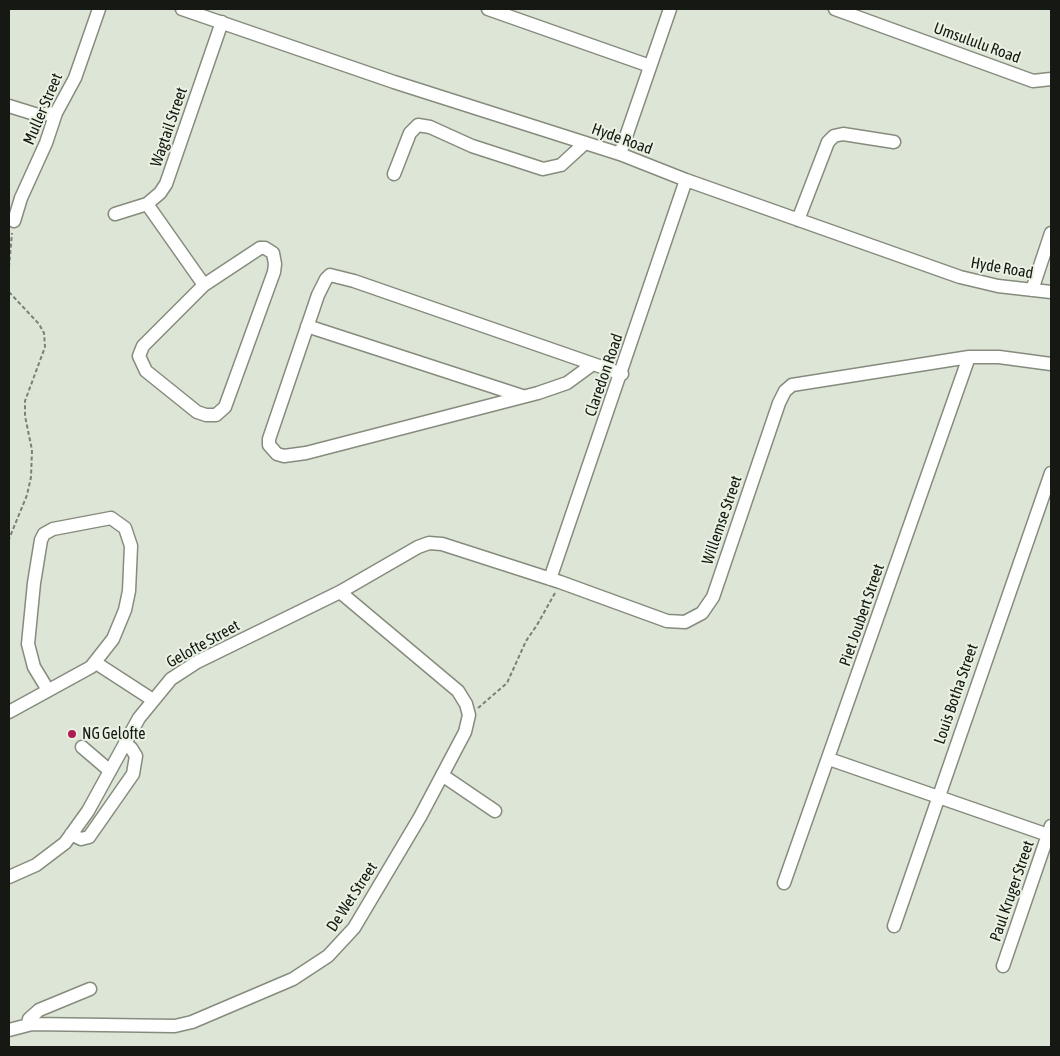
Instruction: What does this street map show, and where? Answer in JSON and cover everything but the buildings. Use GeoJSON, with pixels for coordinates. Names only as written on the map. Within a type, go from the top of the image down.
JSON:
{"type":"FeatureCollection","features":[{"type":"Feature","properties":{"kind":"street","name":"Muller Street"},"geometry":{"type":"LineString","coordinates":[[14,221],[21,198],[46,143],[56,114],[75,78],[99,9]]}},
{"type":"Feature","properties":{"kind":"street","name":"Hyde Road"},"geometry":{"type":"LineString","coordinates":[[182,9],[394,82],[620,154],[686,180],[960,277],[998,286],[1051,292]]}},
{"type":"Feature","properties":{"kind":"street"},"geometry":{"type":"LineString","coordinates":[[488,9],[650,66]]}},
{"type":"Feature","properties":{"kind":"street"},"geometry":{"type":"LineString","coordinates":[[620,154],[670,9]]}},
{"type":"Feature","properties":{"kind":"street","name":"Umsululu Road"},"geometry":{"type":"LineString","coordinates":[[835,9],[1033,80],[1051,79]]}},
{"type":"Feature","properties":{"kind":"street","name":"Wagtail Street"},"geometry":{"type":"LineString","coordinates":[[115,214],[147,204],[166,184],[222,22]]}},
{"type":"Feature","properties":{"kind":"street"},"geometry":{"type":"LineString","coordinates":[[9,106],[38,115],[56,114]]}},
{"type":"Feature","properties":{"kind":"street"},"geometry":{"type":"LineString","coordinates":[[394,174],[410,133],[418,125],[430,127],[472,146],[543,169],[561,165],[585,143]]}},
{"type":"Feature","properties":{"kind":"street"},"geometry":{"type":"LineString","coordinates":[[798,220],[828,142],[834,136],[843,134],[894,142]]}},
{"type":"Feature","properties":{"kind":"street","name":"Claredon Road"},"geometry":{"type":"LineString","coordinates":[[555,580],[686,180]]}},
{"type":"Feature","properties":{"kind":"street"},"geometry":{"type":"LineString","coordinates":[[147,204],[204,285]]}},
{"type":"Feature","properties":{"kind":"street"},"geometry":{"type":"LineString","coordinates":[[1032,290],[1051,233]]}},
{"type":"Feature","properties":{"kind":"street"},"geometry":{"type":"LineString","coordinates":[[260,248],[270,250],[274,257],[274,272],[225,407],[216,415],[211,416],[197,412],[146,371],[139,356],[143,346],[204,285],[260,248]]}},
{"type":"Feature","properties":{"kind":"street"},"geometry":{"type":"LineString","coordinates":[[593,364],[566,383],[306,454],[284,456],[278,454],[269,445],[269,439],[307,326],[326,278],[336,275],[622,374]]}},
{"type":"Feature","properties":{"kind":"street"},"geometry":{"type":"LineString","coordinates":[[307,326],[522,396]]}},
{"type":"Feature","properties":{"kind":"street","name":"Willemse Street"},"geometry":{"type":"LineString","coordinates":[[402,556],[429,544],[442,544],[555,580],[667,621],[686,622],[697,617],[713,598],[779,403],[788,388],[804,382],[969,357],[999,357],[1051,364]]}},
{"type":"Feature","properties":{"kind":"street","name":"Piet Joubert Street"},"geometry":{"type":"LineString","coordinates":[[784,882],[829,759],[969,357]]}},
{"type":"Feature","properties":{"kind":"street","name":"Louis Botha Street"},"geometry":{"type":"LineString","coordinates":[[894,926],[1051,473]]}},
{"type":"Feature","properties":{"kind":"street"},"geometry":{"type":"LineString","coordinates":[[9,712],[96,663],[113,639],[125,610],[129,591],[131,559],[128,533],[123,525],[111,518],[53,529],[44,534],[41,540],[28,644],[34,667],[48,690]]}},
{"type":"Feature","properties":{"kind":"street","name":"Gelofte Street"},"geometry":{"type":"LineString","coordinates":[[9,877],[36,865],[65,843],[88,811],[125,743],[153,700],[171,679],[182,670],[340,592],[402,556]]}},
{"type":"Feature","properties":{"kind":"street"},"geometry":{"type":"LineString","coordinates":[[340,592],[458,691],[466,704],[469,715]]}},
{"type":"Feature","properties":{"kind":"street"},"geometry":{"type":"LineString","coordinates":[[96,663],[153,700]]}},
{"type":"Feature","properties":{"kind":"street","name":"De Wet Street"},"geometry":{"type":"LineString","coordinates":[[9,1030],[28,1024],[175,1026],[206,1017],[293,979],[328,956],[354,928],[466,732],[469,715]]}},
{"type":"Feature","properties":{"kind":"street"},"geometry":{"type":"LineString","coordinates":[[71,834],[81,839],[89,837],[133,774],[136,756],[125,743]]}},
{"type":"Feature","properties":{"kind":"street"},"geometry":{"type":"LineString","coordinates":[[82,747],[110,771]]}},
{"type":"Feature","properties":{"kind":"street"},"geometry":{"type":"LineString","coordinates":[[829,759],[938,796],[1050,830]]}},
{"type":"Feature","properties":{"kind":"street"},"geometry":{"type":"LineString","coordinates":[[442,775],[495,811]]}},
{"type":"Feature","properties":{"kind":"street","name":"Paul Kruger Street"},"geometry":{"type":"LineString","coordinates":[[1003,966],[1050,830]]}},
{"type":"Feature","properties":{"kind":"street"},"geometry":{"type":"LineString","coordinates":[[28,1024],[29,1019],[39,1010],[90,989]]}},
{"type":"Feature","properties":{"kind":"path"},"geometry":{"type":"LineString","coordinates":[[9,267],[14,221]]}},
{"type":"Feature","properties":{"kind":"path"},"geometry":{"type":"LineString","coordinates":[[9,292],[39,324],[44,333],[45,347],[25,401],[25,416],[32,450],[31,477],[27,494],[9,539]]}},
{"type":"Feature","properties":{"kind":"path"},"geometry":{"type":"LineString","coordinates":[[469,715],[507,683],[526,641],[537,625],[555,580]]}},
{"type":"Feature","properties":{"kind":"place","name":"NG Gelofte"},"geometry":{"type":"Point","coordinates":[72,734]}}]}
